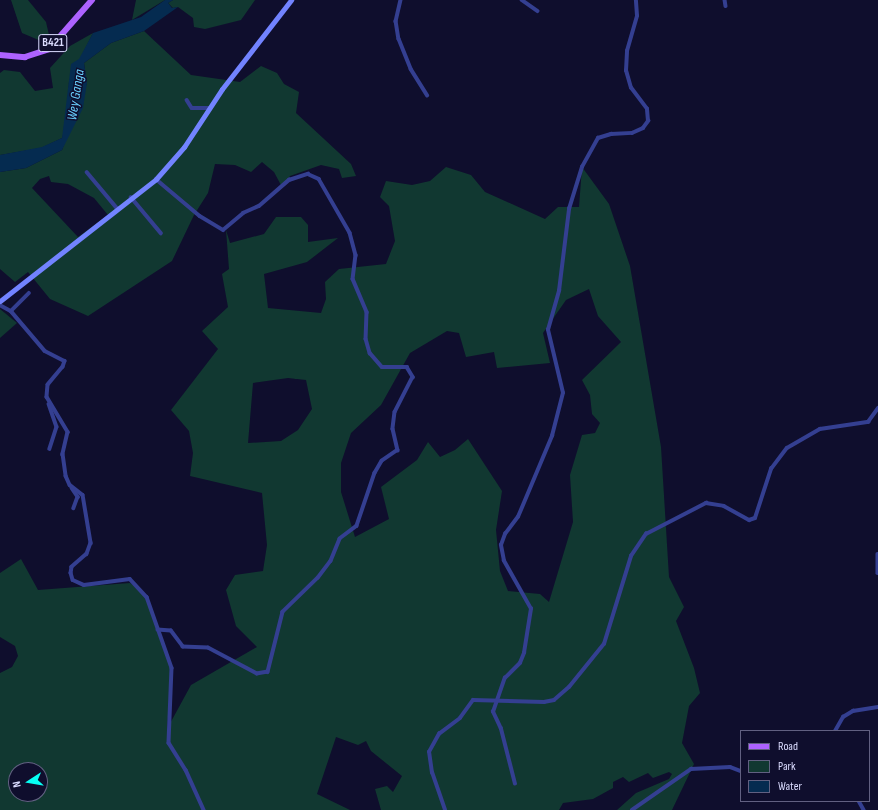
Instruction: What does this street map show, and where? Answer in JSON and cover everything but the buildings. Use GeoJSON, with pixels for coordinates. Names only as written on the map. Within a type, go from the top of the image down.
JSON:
{"type":"FeatureCollection","features":[{"type":"Feature","properties":{"kind":"main road","name":"B421"},"geometry":{"type":"LineString","coordinates":[[0,55],[30,57],[49,49],[92,0]]}},
{"type":"Feature","properties":{"kind":"street"},"geometry":{"type":"LineString","coordinates":[[0,301],[131,197],[156,179],[184,147],[210,108],[291,0]]}},
{"type":"Feature","properties":{"kind":"street"},"geometry":{"type":"LineString","coordinates":[[402,0],[396,21],[399,39],[411,69],[427,95]]}},
{"type":"Feature","properties":{"kind":"street"},"geometry":{"type":"LineString","coordinates":[[522,0],[538,11]]}},
{"type":"Feature","properties":{"kind":"street"},"geometry":{"type":"LineString","coordinates":[[515,784],[501,729],[493,712],[505,678],[520,663],[524,653],[531,609],[504,561],[502,544],[505,534],[518,517],[552,436],[563,393],[548,330],[559,291],[569,209],[582,167],[598,138],[610,134],[632,133],[643,128],[648,121],[647,109],[631,88],[626,71],[627,50],[637,16],[636,0]]}},
{"type":"Feature","properties":{"kind":"street"},"geometry":{"type":"LineString","coordinates":[[725,0],[726,6]]}},
{"type":"Feature","properties":{"kind":"street"},"geometry":{"type":"LineString","coordinates":[[187,100],[192,108],[210,108]]}},
{"type":"Feature","properties":{"kind":"street"},"geometry":{"type":"LineString","coordinates":[[87,172],[117,208]]}},
{"type":"Feature","properties":{"kind":"street"},"geometry":{"type":"LineString","coordinates":[[156,179],[200,216],[223,230],[242,213],[259,206],[289,180],[308,174],[319,179],[350,233],[356,255],[353,279],[367,312],[366,339],[370,352],[382,366],[407,367],[413,377],[395,412],[393,429],[398,450],[382,462],[375,473],[357,526],[340,539],[318,578],[283,612],[268,672],[257,674],[208,648],[183,647],[171,631],[158,630]]}},
{"type":"Feature","properties":{"kind":"street"},"geometry":{"type":"LineString","coordinates":[[131,197],[161,233]]}},
{"type":"Feature","properties":{"kind":"street"},"geometry":{"type":"LineString","coordinates":[[11,311],[29,293]]}},
{"type":"Feature","properties":{"kind":"street"},"geometry":{"type":"LineString","coordinates":[[0,305],[11,311],[45,350],[65,361],[63,367],[48,385],[47,397],[57,427],[50,449]]}},
{"type":"Feature","properties":{"kind":"street"},"geometry":{"type":"LineString","coordinates":[[47,397],[68,432],[63,460],[70,485],[78,497],[74,508]]}},
{"type":"Feature","properties":{"kind":"street"},"geometry":{"type":"LineString","coordinates":[[445,810],[432,773],[429,752],[438,734],[460,718],[473,700],[498,700],[517,704],[544,702],[554,700],[568,688],[604,644],[631,556],[646,534],[706,503],[724,506],[748,520],[755,518],[771,469],[787,448],[820,429],[868,422],[878,408]]}},
{"type":"Feature","properties":{"kind":"street"},"geometry":{"type":"LineString","coordinates":[[70,485],[83,495],[86,502],[91,543],[87,554],[72,567],[73,580],[94,586],[130,579],[147,597],[172,668],[169,743],[186,770],[204,810]]}},
{"type":"Feature","properties":{"kind":"street"},"geometry":{"type":"LineString","coordinates":[[878,554],[878,573]]}},
{"type":"Feature","properties":{"kind":"street"},"geometry":{"type":"LineString","coordinates":[[836,730],[843,717],[853,711],[878,707]]}},
{"type":"Feature","properties":{"kind":"street"},"geometry":{"type":"LineString","coordinates":[[632,810],[691,769],[730,767],[740,771]]}},
{"type":"Feature","properties":{"kind":"green space"},"geometry":{"type":"Polygon","coordinates":[[[11,0],[28,0],[46,22],[49,35],[41,41],[22,33],[11,0]]]}},
{"type":"Feature","properties":{"kind":"green space"},"geometry":{"type":"Polygon","coordinates":[[[136,0],[165,0],[132,20],[136,0]]]}},
{"type":"Feature","properties":{"kind":"green space"},"geometry":{"type":"Polygon","coordinates":[[[173,0],[255,0],[241,20],[205,29],[194,27],[193,18],[178,7],[173,8],[168,3],[173,0]]]}},
{"type":"Feature","properties":{"kind":"green space"},"geometry":{"type":"Polygon","coordinates":[[[144,31],[191,75],[240,82],[261,66],[277,73],[284,84],[299,92],[296,113],[351,164],[356,176],[342,178],[339,169],[321,165],[290,176],[282,187],[274,172],[262,162],[251,172],[235,165],[215,164],[208,193],[194,215],[172,261],[88,316],[50,299],[28,272],[15,282],[0,269],[0,172],[26,168],[62,150],[87,83],[84,63],[111,43],[144,31]],[[49,176],[40,179],[32,188],[78,237],[108,215],[94,198],[68,184],[51,182],[49,176]]]}},
{"type":"Feature","properties":{"kind":"green space"},"geometry":{"type":"Polygon","coordinates":[[[93,33],[69,81],[67,122],[62,138],[41,148],[0,155],[0,73],[4,70],[20,72],[35,91],[53,88],[50,68],[70,46],[93,33]]]}},
{"type":"Feature","properties":{"kind":"green space"},"geometry":{"type":"Polygon","coordinates":[[[446,167],[471,175],[485,192],[545,219],[558,207],[579,207],[582,167],[609,204],[630,266],[661,447],[669,577],[684,607],[676,621],[694,668],[700,693],[689,706],[682,743],[694,764],[672,810],[617,810],[636,793],[669,779],[672,774],[669,772],[653,778],[648,773],[629,782],[623,777],[613,782],[613,788],[593,799],[563,803],[559,810],[381,810],[375,789],[387,786],[393,792],[402,776],[371,751],[366,741],[358,745],[336,737],[317,794],[350,810],[0,810],[0,673],[12,667],[18,656],[15,646],[0,637],[0,573],[21,559],[38,590],[130,583],[143,592],[172,668],[167,729],[191,685],[257,647],[236,626],[226,590],[235,575],[263,571],[267,545],[262,493],[190,476],[193,453],[189,431],[171,410],[218,349],[202,331],[228,307],[222,274],[229,269],[226,230],[230,243],[264,234],[276,217],[301,217],[308,225],[308,242],[338,238],[307,262],[264,274],[268,308],[321,313],[326,299],[325,282],[339,269],[386,264],[395,241],[389,206],[380,197],[386,181],[412,185],[430,181],[446,167]],[[589,289],[566,300],[543,333],[550,363],[497,368],[494,352],[466,357],[459,333],[447,331],[410,353],[381,405],[351,433],[341,463],[341,492],[355,537],[389,519],[381,487],[417,460],[428,442],[440,457],[455,450],[468,439],[502,491],[496,530],[500,571],[508,591],[540,594],[549,602],[573,522],[570,475],[582,435],[595,433],[600,423],[592,414],[590,395],[582,380],[621,342],[598,316],[589,289]],[[288,378],[253,383],[248,443],[281,441],[298,430],[312,409],[306,380],[288,378]]]}},
{"type":"Feature","properties":{"kind":"green space"},"geometry":{"type":"Polygon","coordinates":[[[0,309],[17,323],[0,338],[0,309]]]}},
{"type":"Feature","properties":{"kind":"water","name":"Wey Ganga"},"geometry":{"type":"Polygon","coordinates":[[[165,0],[173,0],[168,3],[172,8],[178,7],[144,31],[111,43],[84,63],[87,83],[83,108],[62,150],[26,168],[0,172],[0,155],[42,147],[62,138],[71,64],[79,59],[93,33],[141,17],[165,0]]]}}]}
